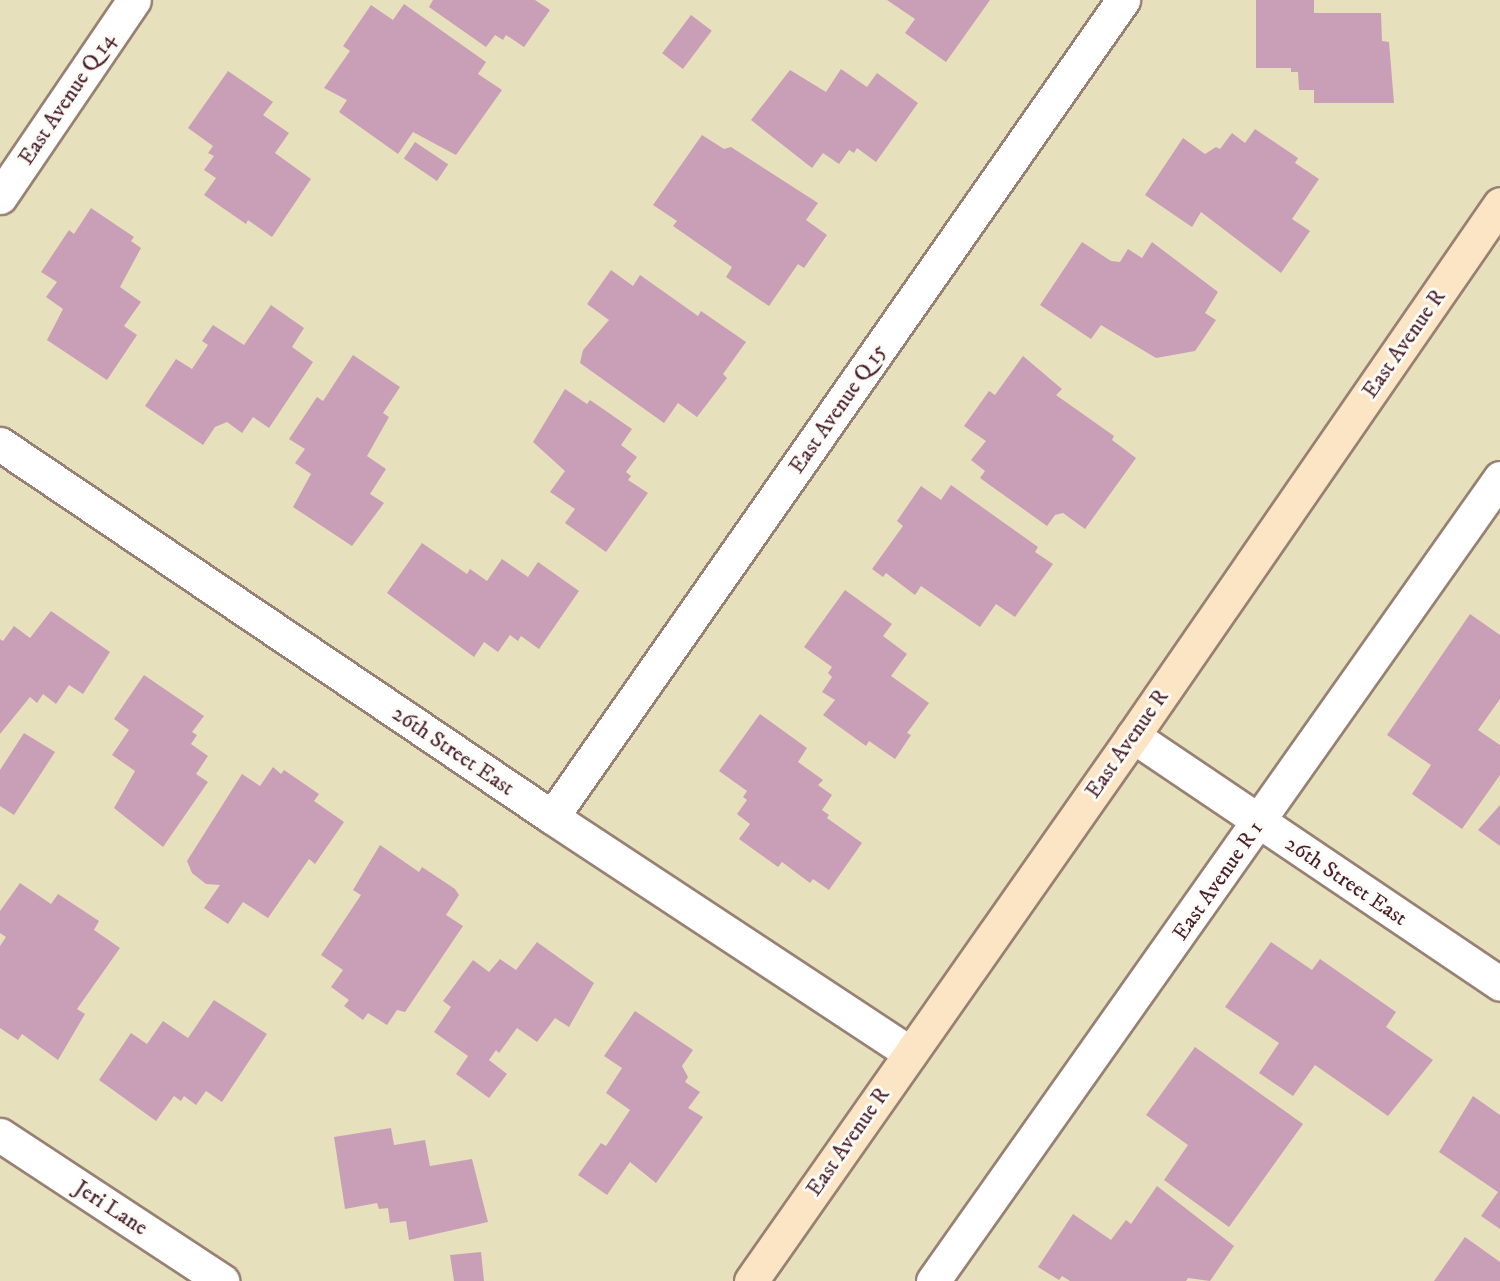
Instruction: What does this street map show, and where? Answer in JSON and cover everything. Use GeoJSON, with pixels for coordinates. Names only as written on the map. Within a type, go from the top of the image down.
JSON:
{"type":"FeatureCollection","features":[{"type":"Feature","properties":{"kind":"main road","name":"East Avenue R"},"geometry":{"type":"LineString","coordinates":[[751,1281],[1133,736],[1500,204]]}},
{"type":"Feature","properties":{"kind":"street","name":"East Avenue Q 14"},"geometry":{"type":"LineString","coordinates":[[0,197],[134,0]]}},
{"type":"Feature","properties":{"kind":"street","name":"East Avenue Q 15"},"geometry":{"type":"LineString","coordinates":[[552,817],[1123,0]]}},
{"type":"Feature","properties":{"kind":"street","name":"26th Street East"},"geometry":{"type":"LineString","coordinates":[[0,444],[552,817],[910,1053]]}},
{"type":"Feature","properties":{"kind":"street","name":"East Avenue R 1"},"geometry":{"type":"LineString","coordinates":[[933,1281],[1259,824],[1500,478]]}},
{"type":"Feature","properties":{"kind":"street","name":"26th Street East"},"geometry":{"type":"LineString","coordinates":[[1133,736],[1259,824],[1500,984]]}},
{"type":"Feature","properties":{"kind":"street","name":"Jeri Lane"},"geometry":{"type":"LineString","coordinates":[[0,1135],[222,1281]]}},
{"type":"Feature","properties":{"kind":"building"},"geometry":{"type":"Polygon","coordinates":[[[433,0],[535,0],[550,10],[524,47],[506,35],[503,40],[495,35],[486,47],[429,7],[433,0]]]}},
{"type":"Feature","properties":{"kind":"building"},"geometry":{"type":"Polygon","coordinates":[[[887,0],[990,0],[946,62],[905,33],[915,19],[887,0]]]}},
{"type":"Feature","properties":{"kind":"building"},"geometry":{"type":"Polygon","coordinates":[[[1256,0],[1314,0],[1314,13],[1381,13],[1382,41],[1389,42],[1394,103],[1314,103],[1314,90],[1299,90],[1298,72],[1291,72],[1291,68],[1256,68],[1256,0]]]}},
{"type":"Feature","properties":{"kind":"building"},"geometry":{"type":"Polygon","coordinates":[[[404,4],[486,62],[478,74],[502,90],[456,155],[413,132],[398,154],[339,112],[347,100],[324,88],[350,51],[343,46],[371,5],[393,20],[404,4]]]}},
{"type":"Feature","properties":{"kind":"building"},"geometry":{"type":"Polygon","coordinates":[[[691,15],[712,31],[683,69],[662,53],[691,15]]]}},
{"type":"Feature","properties":{"kind":"building"},"geometry":{"type":"Polygon","coordinates":[[[841,69],[867,87],[877,73],[918,103],[876,162],[857,148],[854,153],[849,150],[839,164],[823,153],[812,168],[751,120],[790,70],[826,92],[841,69]]]}},
{"type":"Feature","properties":{"kind":"building"},"geometry":{"type":"Polygon","coordinates":[[[228,71],[273,102],[263,115],[289,133],[275,153],[311,179],[272,237],[248,220],[246,224],[204,195],[216,178],[204,170],[214,156],[208,153],[213,146],[188,128],[228,71]]]}},
{"type":"Feature","properties":{"kind":"building"},"geometry":{"type":"Polygon","coordinates":[[[1255,129],[1298,158],[1295,163],[1319,179],[1292,219],[1310,231],[1281,273],[1201,212],[1192,227],[1145,195],[1183,138],[1205,154],[1216,147],[1220,149],[1232,133],[1245,143],[1255,129]]]}},
{"type":"Feature","properties":{"kind":"building"},"geometry":{"type":"Polygon","coordinates":[[[702,135],[724,149],[731,147],[818,203],[806,220],[827,235],[804,268],[798,264],[769,306],[726,277],[732,267],[673,226],[677,221],[653,205],[702,135]]]}},
{"type":"Feature","properties":{"kind":"building"},"geometry":{"type":"Polygon","coordinates":[[[415,142],[448,164],[437,181],[404,159],[415,142]]]}},
{"type":"Feature","properties":{"kind":"building"},"geometry":{"type":"Polygon","coordinates":[[[91,208],[134,237],[131,241],[141,248],[120,287],[141,302],[124,326],[137,335],[107,380],[47,340],[63,309],[46,297],[57,282],[41,272],[69,230],[74,234],[91,208]]]}},
{"type":"Feature","properties":{"kind":"building"},"geometry":{"type":"Polygon","coordinates":[[[1082,242],[1111,261],[1120,262],[1128,249],[1142,258],[1152,242],[1218,292],[1205,313],[1216,320],[1195,351],[1156,358],[1101,325],[1091,339],[1040,305],[1082,242]]]}},
{"type":"Feature","properties":{"kind":"building"},"geometry":{"type":"Polygon","coordinates":[[[611,270],[633,286],[640,275],[698,316],[701,311],[746,342],[723,374],[727,378],[697,417],[678,403],[664,423],[580,363],[583,350],[609,320],[587,304],[611,270]]]}},
{"type":"Feature","properties":{"kind":"building"},"geometry":{"type":"Polygon","coordinates":[[[271,305],[304,328],[292,347],[313,362],[269,428],[253,417],[242,433],[227,422],[215,427],[203,445],[145,406],[176,359],[192,369],[208,345],[202,341],[213,325],[244,345],[271,305]]]}},
{"type":"Feature","properties":{"kind":"building"},"geometry":{"type":"Polygon","coordinates":[[[353,355],[400,387],[383,413],[389,417],[367,456],[386,469],[370,494],[384,503],[352,546],[293,507],[311,474],[295,463],[305,449],[289,439],[317,397],[323,401],[353,355]]]}},
{"type":"Feature","properties":{"kind":"building"},"geometry":{"type":"Polygon","coordinates":[[[1023,356],[1062,389],[1056,395],[1114,436],[1112,440],[1136,458],[1085,529],[1063,513],[1055,515],[1047,526],[980,478],[985,471],[971,460],[986,441],[964,426],[989,391],[995,395],[1023,356]]]}},
{"type":"Feature","properties":{"kind":"building"},"geometry":{"type":"Polygon","coordinates":[[[565,389],[587,404],[590,400],[632,429],[621,445],[637,457],[626,472],[631,476],[628,480],[648,493],[606,552],[565,523],[575,509],[550,492],[565,471],[533,442],[565,389]]]}},
{"type":"Feature","properties":{"kind":"building"},"geometry":{"type":"Polygon","coordinates":[[[951,485],[1038,547],[1035,552],[1053,564],[1015,617],[996,604],[980,627],[921,586],[915,595],[886,573],[883,577],[872,569],[903,526],[897,521],[921,486],[941,500],[951,485]]]}},
{"type":"Feature","properties":{"kind":"building"},"geometry":{"type":"Polygon","coordinates":[[[422,543],[467,574],[470,569],[487,581],[502,559],[528,577],[538,562],[579,591],[539,649],[521,636],[518,641],[510,635],[498,652],[484,642],[474,657],[387,593],[422,543]]]}},
{"type":"Feature","properties":{"kind":"building"},"geometry":{"type":"Polygon","coordinates":[[[845,590],[892,624],[883,636],[907,654],[891,676],[929,703],[907,733],[911,735],[895,759],[869,741],[866,746],[823,715],[835,700],[822,692],[832,677],[828,673],[832,667],[804,647],[845,590]]]}},
{"type":"Feature","properties":{"kind":"building"},"geometry":{"type":"Polygon","coordinates":[[[51,611],[110,652],[83,694],[69,685],[56,704],[43,694],[37,703],[30,697],[0,734],[0,639],[3,641],[14,626],[30,638],[51,611]]]}},
{"type":"Feature","properties":{"kind":"building"},"geometry":{"type":"Polygon","coordinates":[[[1470,614],[1500,635],[1500,699],[1478,730],[1500,745],[1500,775],[1462,829],[1412,794],[1431,765],[1387,735],[1470,614]]]}},
{"type":"Feature","properties":{"kind":"building"},"geometry":{"type":"Polygon","coordinates":[[[144,675],[204,716],[192,732],[197,735],[191,744],[208,756],[196,774],[208,782],[163,847],[114,808],[135,771],[112,755],[129,730],[114,719],[144,675]]]}},
{"type":"Feature","properties":{"kind":"building"},"geometry":{"type":"Polygon","coordinates":[[[760,714],[807,748],[798,762],[823,780],[818,785],[832,795],[822,810],[829,815],[827,818],[862,843],[829,890],[813,879],[810,883],[782,862],[778,867],[739,839],[750,824],[737,814],[747,800],[743,797],[747,791],[719,771],[760,714]]]}},
{"type":"Feature","properties":{"kind":"building"},"geometry":{"type":"Polygon","coordinates":[[[24,733],[55,752],[14,815],[0,806],[0,770],[24,733]]]}},
{"type":"Feature","properties":{"kind":"building"},"geometry":{"type":"Polygon","coordinates":[[[273,767],[281,774],[284,770],[319,794],[314,801],[344,822],[315,864],[309,859],[268,918],[243,902],[228,924],[204,908],[220,885],[206,884],[192,873],[187,861],[242,774],[260,786],[273,767]]]}},
{"type":"Feature","properties":{"kind":"building"},"geometry":{"type":"Polygon","coordinates":[[[1500,805],[1500,846],[1478,830],[1500,805]]]}},
{"type":"Feature","properties":{"kind":"building"},"geometry":{"type":"Polygon","coordinates":[[[380,845],[419,872],[422,867],[455,889],[459,895],[446,915],[463,926],[405,1012],[397,1010],[387,1025],[368,1013],[363,1020],[344,1006],[349,1000],[331,987],[343,970],[321,955],[361,895],[353,890],[380,845]]]}},
{"type":"Feature","properties":{"kind":"building"},"geometry":{"type":"Polygon","coordinates":[[[20,883],[51,904],[58,894],[99,921],[94,930],[120,948],[77,1009],[85,1014],[58,1060],[22,1034],[18,1040],[0,1028],[0,946],[6,937],[0,933],[0,911],[20,883]]]}},
{"type":"Feature","properties":{"kind":"building"},"geometry":{"type":"Polygon","coordinates":[[[537,942],[594,983],[569,1027],[555,1018],[537,1042],[517,1028],[499,1053],[496,1050],[489,1060],[507,1074],[489,1098],[456,1074],[468,1056],[434,1032],[451,1007],[443,1001],[473,960],[489,972],[500,959],[516,970],[537,942]]]}},
{"type":"Feature","properties":{"kind":"building"},"geometry":{"type":"Polygon","coordinates":[[[1271,942],[1312,970],[1320,959],[1396,1012],[1386,1027],[1433,1060],[1388,1116],[1315,1065],[1293,1096],[1259,1073],[1279,1043],[1225,1007],[1271,942]]]}},
{"type":"Feature","properties":{"kind":"building"},"geometry":{"type":"Polygon","coordinates":[[[214,1000],[267,1034],[222,1102],[206,1091],[196,1105],[184,1096],[181,1101],[174,1096],[156,1121],[99,1080],[131,1033],[147,1044],[163,1021],[188,1038],[214,1000]]]}},
{"type":"Feature","properties":{"kind":"building"},"geometry":{"type":"Polygon","coordinates":[[[635,1011],[693,1050],[682,1066],[688,1077],[685,1082],[700,1092],[688,1108],[703,1117],[656,1183],[630,1162],[607,1195],[578,1175],[601,1143],[606,1146],[630,1110],[606,1093],[622,1068],[604,1056],[635,1011]]]}},
{"type":"Feature","properties":{"kind":"building"},"geometry":{"type":"Polygon","coordinates":[[[1195,1047],[1303,1124],[1229,1227],[1164,1180],[1188,1145],[1146,1115],[1195,1047]]]}},
{"type":"Feature","properties":{"kind":"building"},"geometry":{"type":"Polygon","coordinates":[[[1473,1096],[1500,1115],[1500,1229],[1481,1216],[1498,1192],[1439,1152],[1473,1096]]]}},
{"type":"Feature","properties":{"kind":"building"},"geometry":{"type":"Polygon","coordinates":[[[391,1128],[394,1145],[425,1140],[430,1166],[472,1159],[488,1222],[409,1240],[406,1221],[390,1223],[388,1208],[379,1209],[377,1203],[345,1209],[334,1137],[391,1128]]]}},
{"type":"Feature","properties":{"kind":"building"},"geometry":{"type":"Polygon","coordinates":[[[1157,1186],[1234,1246],[1210,1281],[1188,1278],[1186,1281],[1070,1281],[1062,1276],[1059,1280],[1038,1267],[1073,1214],[1111,1240],[1126,1220],[1131,1224],[1157,1186]]]}},
{"type":"Feature","properties":{"kind":"building"},"geometry":{"type":"Polygon","coordinates":[[[1465,1237],[1500,1262],[1500,1281],[1434,1281],[1465,1237]]]}},
{"type":"Feature","properties":{"kind":"building"},"geometry":{"type":"Polygon","coordinates":[[[481,1252],[484,1281],[454,1281],[450,1255],[481,1252]]]}}]}
